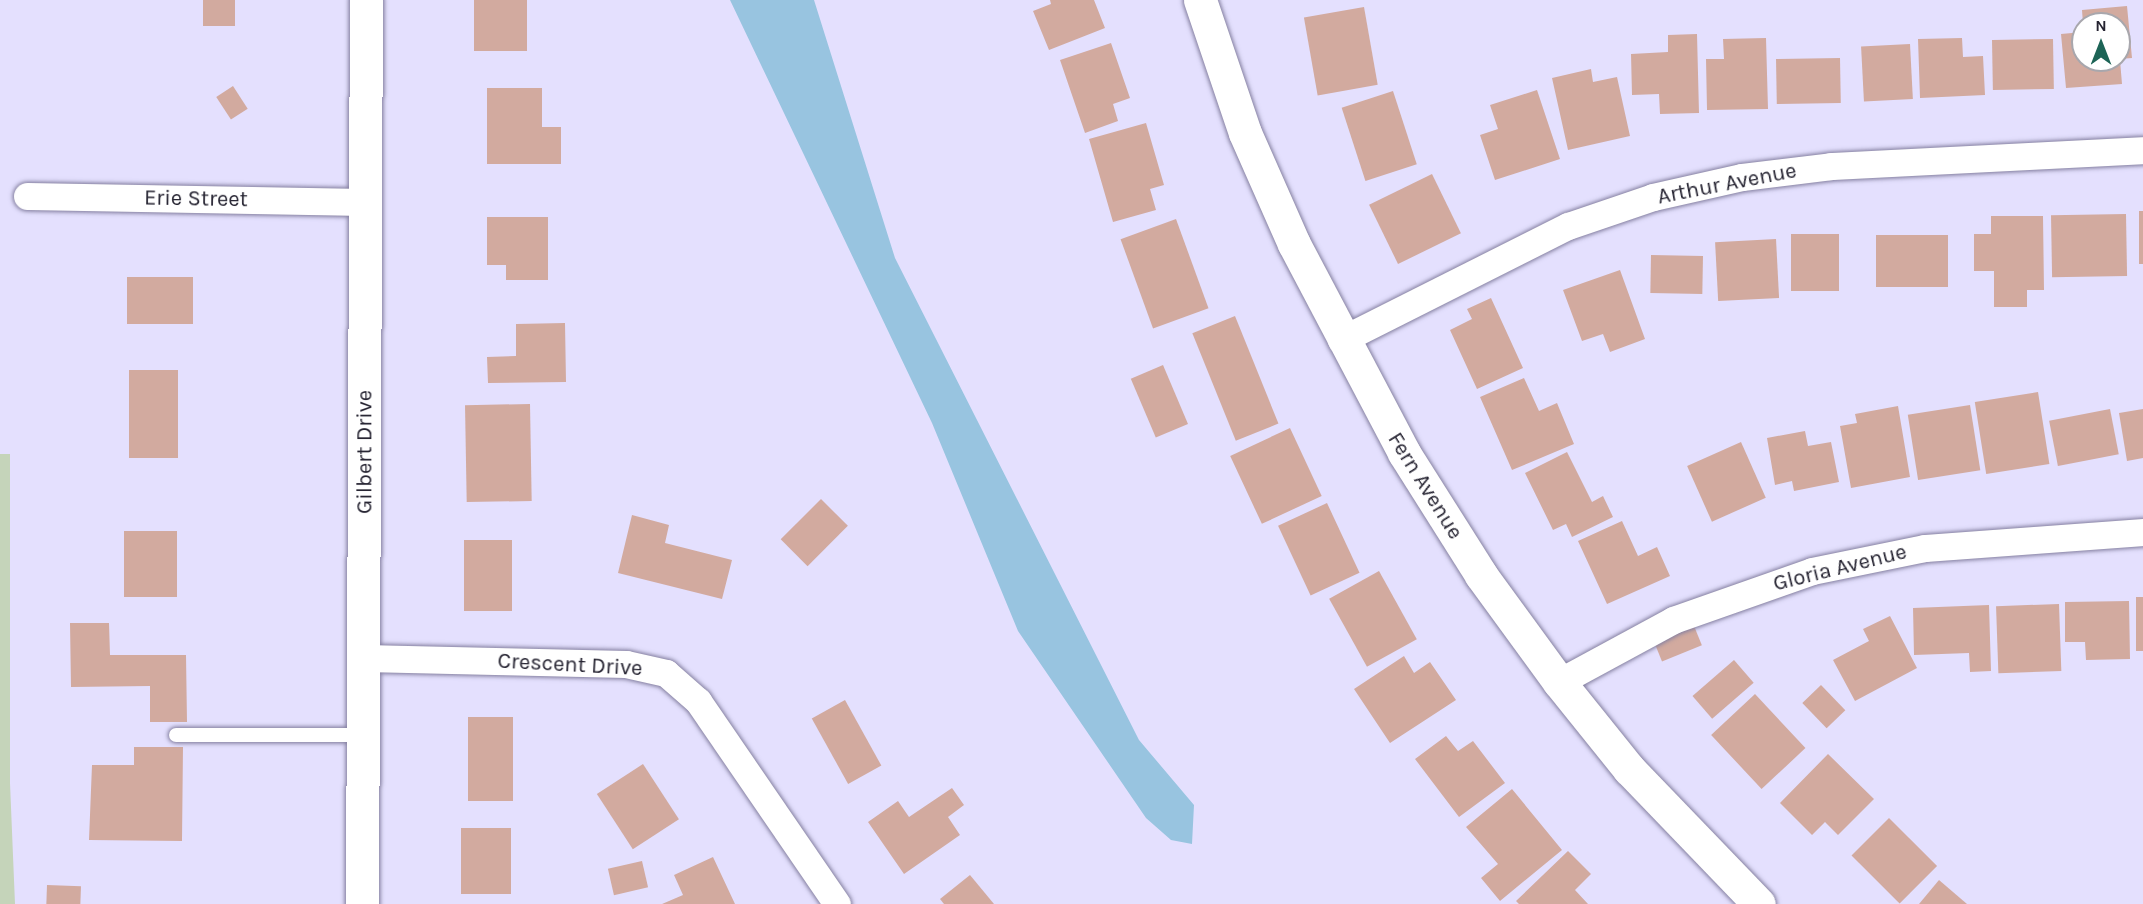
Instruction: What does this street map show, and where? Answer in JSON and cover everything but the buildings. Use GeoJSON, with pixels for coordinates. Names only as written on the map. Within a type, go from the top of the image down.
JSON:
{"type":"FeatureCollection","features":[{"type":"Feature","properties":{"kind":"street","name":"Gilbert Drive"},"geometry":{"type":"LineString","coordinates":[[362,904],[366,0]]}},
{"type":"Feature","properties":{"kind":"street","name":"Fern Avenue"},"geometry":{"type":"LineString","coordinates":[[1200,0],[1245,133],[1341,340],[1409,463],[1481,575],[1559,682],[1629,769],[1760,904]]}},
{"type":"Feature","properties":{"kind":"street","name":"Arthur Avenue"},"geometry":{"type":"LineString","coordinates":[[1341,340],[1568,226],[1653,197],[1742,177],[1831,166],[2143,150]]}},
{"type":"Feature","properties":{"kind":"street","name":"Erie Street"},"geometry":{"type":"LineString","coordinates":[[27,196],[365,202]]}},
{"type":"Feature","properties":{"kind":"street","name":"Gloria Avenue"},"geometry":{"type":"LineString","coordinates":[[1559,682],[1673,620],[1812,571],[1925,548],[2143,532]]}},
{"type":"Feature","properties":{"kind":"street","name":"Crescent Drive"},"geometry":{"type":"LineString","coordinates":[[364,658],[626,664],[666,673],[698,700],[837,904]]}},
{"type":"Feature","properties":{"kind":"lane"},"geometry":{"type":"LineString","coordinates":[[176,735],[364,735]]}},
{"type":"Feature","properties":{"kind":"green space"},"geometry":{"type":"Polygon","coordinates":[[[0,454],[10,454],[10,783],[15,904],[0,904],[0,454]]]}},
{"type":"Feature","properties":{"kind":"water"},"geometry":{"type":"Polygon","coordinates":[[[730,0],[814,0],[895,258],[1139,740],[1194,805],[1192,844],[1171,840],[1146,818],[1018,631],[932,423],[730,0]]]}}]}
